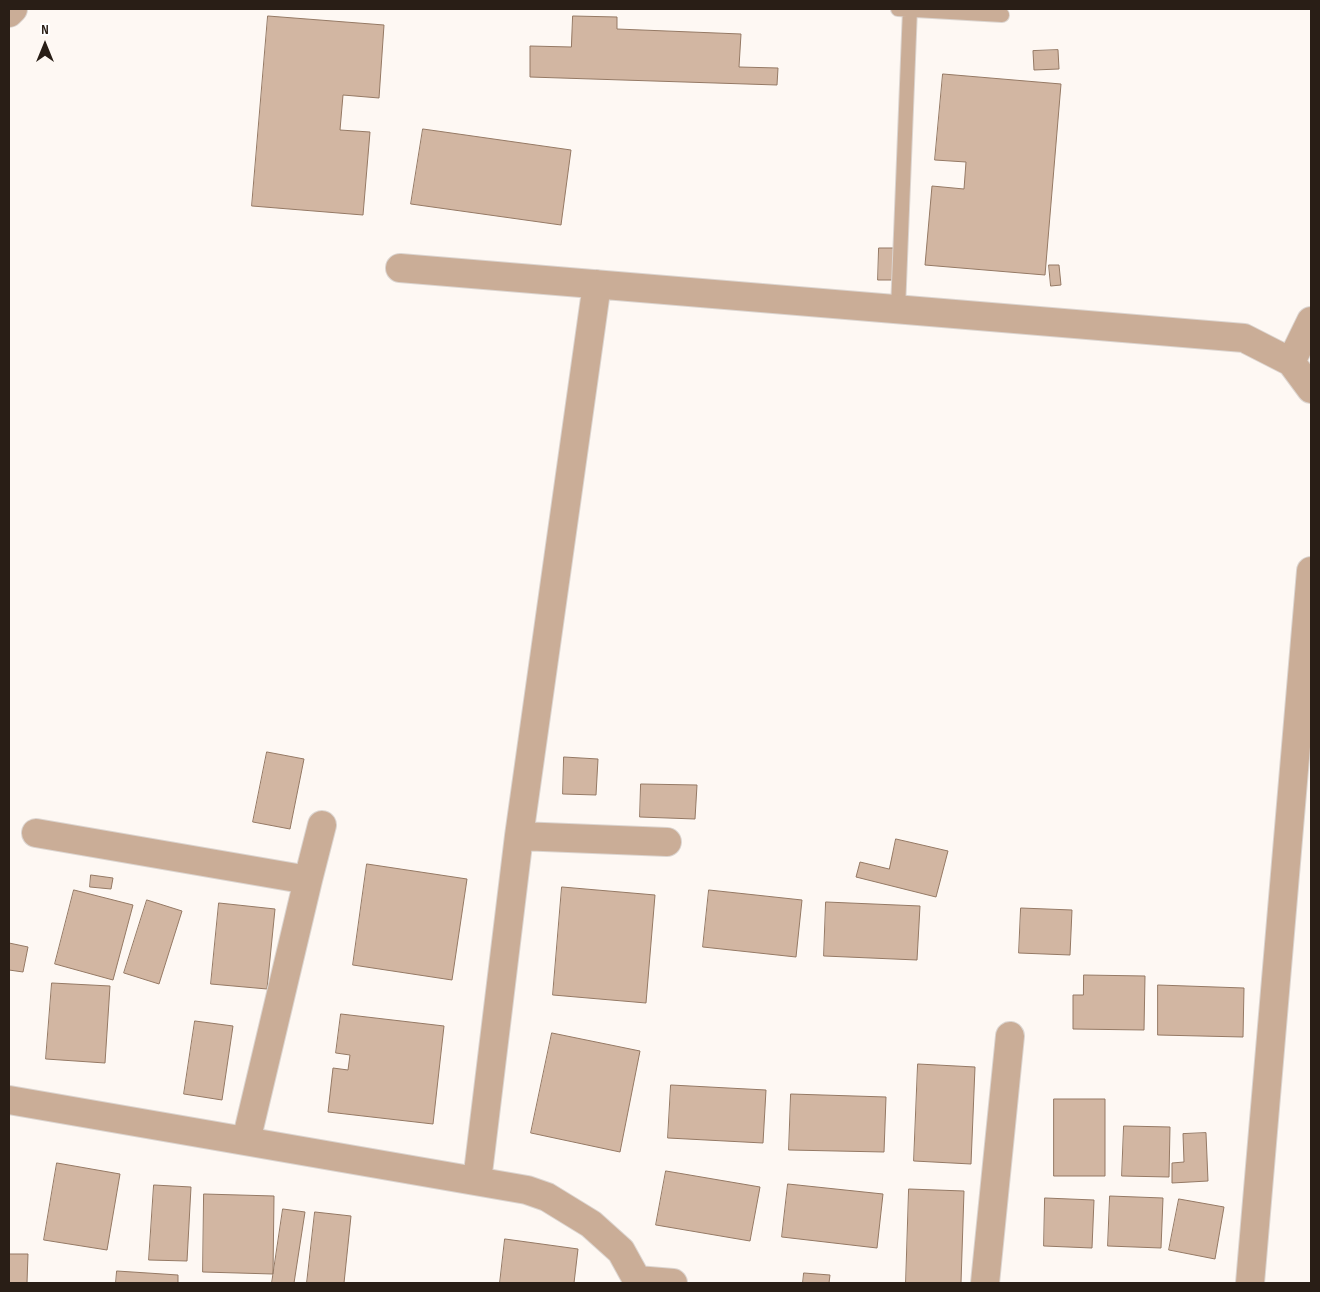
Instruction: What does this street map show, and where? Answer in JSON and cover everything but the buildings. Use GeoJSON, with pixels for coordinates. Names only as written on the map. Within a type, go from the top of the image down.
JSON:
{"type":"FeatureCollection","features":[{"type":"Feature","properties":{"kind":"street"},"geometry":{"type":"LineString","coordinates":[[9,13],[13,9]]}},
{"type":"Feature","properties":{"kind":"street"},"geometry":{"type":"LineString","coordinates":[[400,268],[1244,338],[1292,362],[1311,389]]}},
{"type":"Feature","properties":{"kind":"street"},"geometry":{"type":"LineString","coordinates":[[477,1181],[519,836],[597,284]]}},
{"type":"Feature","properties":{"kind":"street"},"geometry":{"type":"LineString","coordinates":[[1292,362],[1311,321]]}},
{"type":"Feature","properties":{"kind":"street"},"geometry":{"type":"LineString","coordinates":[[1250,1283],[1311,571]]}},
{"type":"Feature","properties":{"kind":"street"},"geometry":{"type":"LineString","coordinates":[[246,1141],[322,825]]}},
{"type":"Feature","properties":{"kind":"street"},"geometry":{"type":"LineString","coordinates":[[36,833],[308,880]]}},
{"type":"Feature","properties":{"kind":"street"},"geometry":{"type":"LineString","coordinates":[[519,836],[667,842]]}},
{"type":"Feature","properties":{"kind":"street"},"geometry":{"type":"LineString","coordinates":[[985,1283],[1010,1036]]}},
{"type":"Feature","properties":{"kind":"street"},"geometry":{"type":"LineString","coordinates":[[9,1100],[527,1190],[547,1197],[591,1224],[621,1251],[637,1281],[673,1283]]}},
{"type":"Feature","properties":{"kind":"lane"},"geometry":{"type":"LineString","coordinates":[[898,309],[904,9],[1002,15]]}}]}
